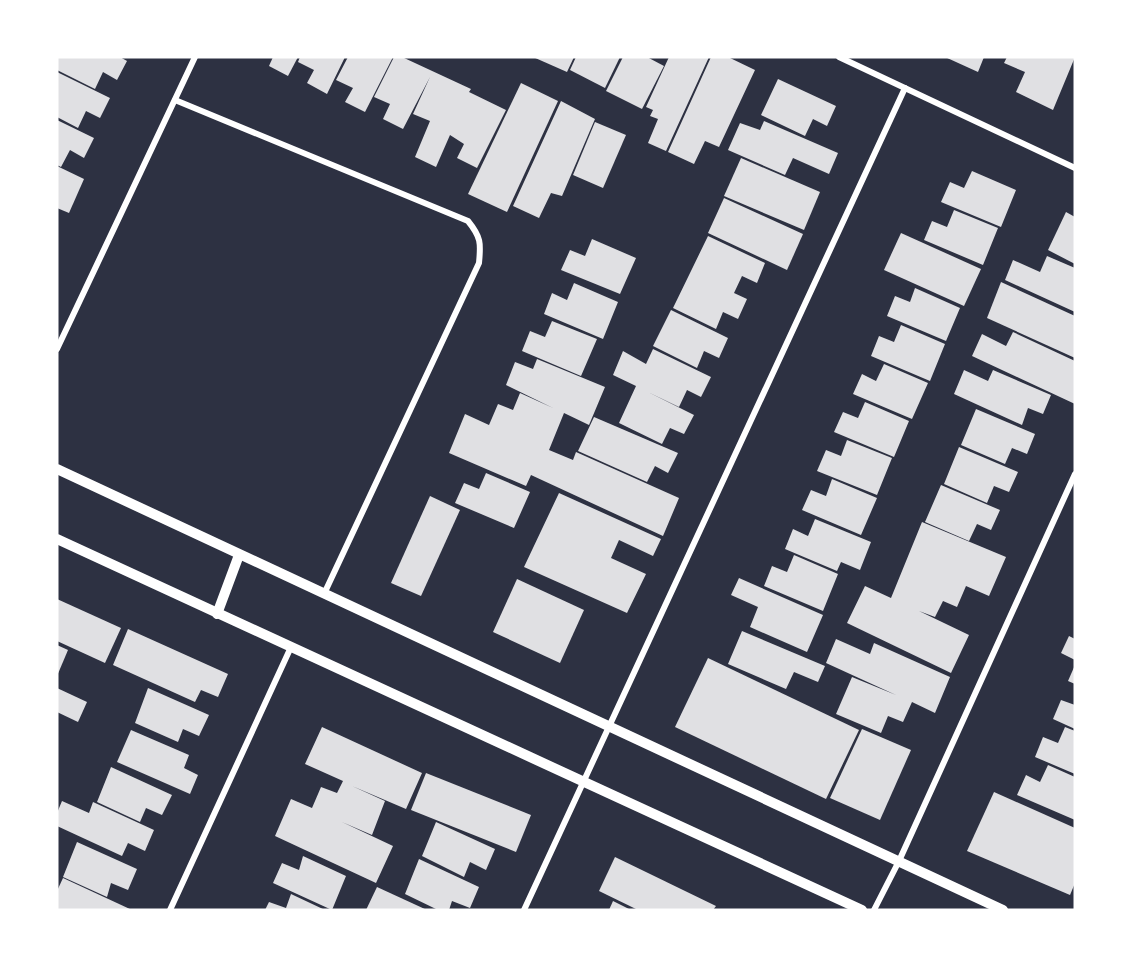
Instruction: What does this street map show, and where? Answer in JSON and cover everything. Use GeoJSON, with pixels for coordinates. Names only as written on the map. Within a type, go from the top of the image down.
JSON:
{"type":"FeatureCollection","features":[{"type":"Feature","properties":{"kind":"street"},"geometry":{"type":"LineString","coordinates":[[57,349],[195,57]]}},
{"type":"Feature","properties":{"kind":"street"},"geometry":{"type":"LineString","coordinates":[[839,57],[1075,168]]}},
{"type":"Feature","properties":{"kind":"street"},"geometry":{"type":"LineString","coordinates":[[524,910],[905,88]]}},
{"type":"Feature","properties":{"kind":"street"},"geometry":{"type":"LineString","coordinates":[[176,100],[468,221],[478,234],[481,248],[479,263],[324,594]]}},
{"type":"Feature","properties":{"kind":"street"},"geometry":{"type":"LineString","coordinates":[[57,470],[1003,910]]}},
{"type":"Feature","properties":{"kind":"street"},"geometry":{"type":"LineString","coordinates":[[874,910],[899,861],[1075,474]]}},
{"type":"Feature","properties":{"kind":"street"},"geometry":{"type":"LineString","coordinates":[[57,539],[862,910]]}},
{"type":"Feature","properties":{"kind":"street"},"geometry":{"type":"LineString","coordinates":[[217,614],[240,555]]}},
{"type":"Feature","properties":{"kind":"street"},"geometry":{"type":"LineString","coordinates":[[170,910],[291,647]]}},
{"type":"Feature","properties":{"kind":"building"},"geometry":{"type":"Polygon","coordinates":[[[57,57],[120,57],[127,61],[117,80],[103,72],[95,89],[57,70],[57,57]]]}},
{"type":"Feature","properties":{"kind":"building"},"geometry":{"type":"Polygon","coordinates":[[[273,57],[298,57],[288,76],[269,66],[273,57]]]}},
{"type":"Feature","properties":{"kind":"building"},"geometry":{"type":"Polygon","coordinates":[[[300,57],[345,57],[327,94],[307,83],[314,70],[298,62],[300,57]]]}},
{"type":"Feature","properties":{"kind":"building"},"geometry":{"type":"Polygon","coordinates":[[[348,57],[393,57],[365,112],[345,102],[353,88],[336,80],[348,57]]]}},
{"type":"Feature","properties":{"kind":"building"},"geometry":{"type":"Polygon","coordinates":[[[394,57],[402,57],[471,89],[469,92],[506,110],[477,168],[457,158],[464,144],[450,135],[436,167],[415,157],[430,121],[413,114],[430,77],[403,129],[383,119],[390,104],[374,97],[394,57]]]}},
{"type":"Feature","properties":{"kind":"building"},"geometry":{"type":"Polygon","coordinates":[[[533,57],[574,57],[567,72],[533,57]]]}},
{"type":"Feature","properties":{"kind":"building"},"geometry":{"type":"Polygon","coordinates":[[[576,57],[620,57],[605,88],[570,70],[576,57]]]}},
{"type":"Feature","properties":{"kind":"building"},"geometry":{"type":"Polygon","coordinates":[[[623,57],[647,57],[664,66],[642,109],[606,91],[623,57]]]}},
{"type":"Feature","properties":{"kind":"building"},"geometry":{"type":"Polygon","coordinates":[[[669,57],[709,57],[666,151],[648,143],[658,119],[650,116],[653,110],[646,107],[669,57]]]}},
{"type":"Feature","properties":{"kind":"building"},"geometry":{"type":"Polygon","coordinates":[[[711,57],[728,57],[755,70],[719,147],[705,141],[694,164],[668,152],[711,57]]]}},
{"type":"Feature","properties":{"kind":"building"},"geometry":{"type":"Polygon","coordinates":[[[945,57],[984,57],[978,72],[945,57]]]}},
{"type":"Feature","properties":{"kind":"building"},"geometry":{"type":"Polygon","coordinates":[[[1007,57],[1075,57],[1053,110],[1016,92],[1025,72],[1004,63],[1007,57]]]}},
{"type":"Feature","properties":{"kind":"building"},"geometry":{"type":"Polygon","coordinates":[[[57,72],[110,98],[100,118],[86,111],[78,128],[57,117],[57,72]]]}},
{"type":"Feature","properties":{"kind":"building"},"geometry":{"type":"Polygon","coordinates":[[[778,79],[836,106],[827,126],[813,119],[805,136],[761,115],[778,79]]]}},
{"type":"Feature","properties":{"kind":"building"},"geometry":{"type":"Polygon","coordinates":[[[521,83],[558,101],[507,212],[468,194],[521,83]]]}},
{"type":"Feature","properties":{"kind":"building"},"geometry":{"type":"Polygon","coordinates":[[[561,101],[595,119],[562,196],[551,193],[539,218],[513,206],[561,101]]]}},
{"type":"Feature","properties":{"kind":"building"},"geometry":{"type":"Polygon","coordinates":[[[57,120],[94,138],[84,158],[70,150],[61,167],[57,165],[57,120]]]}},
{"type":"Feature","properties":{"kind":"building"},"geometry":{"type":"Polygon","coordinates":[[[764,121],[838,153],[829,174],[793,158],[785,175],[728,150],[740,123],[760,130],[764,121]]]}},
{"type":"Feature","properties":{"kind":"building"},"geometry":{"type":"Polygon","coordinates":[[[595,122],[626,135],[603,188],[573,175],[595,122]]]}},
{"type":"Feature","properties":{"kind":"building"},"geometry":{"type":"Polygon","coordinates":[[[741,158],[820,192],[804,230],[724,196],[741,158]]]}},
{"type":"Feature","properties":{"kind":"building"},"geometry":{"type":"Polygon","coordinates":[[[57,166],[84,179],[69,213],[57,208],[57,166]]]}},
{"type":"Feature","properties":{"kind":"building"},"geometry":{"type":"Polygon","coordinates":[[[972,171],[1016,190],[1001,227],[941,202],[950,182],[964,188],[972,171]]]}},
{"type":"Feature","properties":{"kind":"building"},"geometry":{"type":"Polygon","coordinates":[[[724,198],[803,234],[787,270],[708,233],[724,198]]]}},
{"type":"Feature","properties":{"kind":"building"},"geometry":{"type":"Polygon","coordinates":[[[954,210],[998,228],[983,265],[924,240],[932,221],[947,227],[954,210]]]}},
{"type":"Feature","properties":{"kind":"building"},"geometry":{"type":"Polygon","coordinates":[[[1066,212],[1075,217],[1075,264],[1048,250],[1066,212]]]}},
{"type":"Feature","properties":{"kind":"building"},"geometry":{"type":"Polygon","coordinates":[[[901,233],[981,269],[964,306],[884,270],[901,233]]]}},
{"type":"Feature","properties":{"kind":"building"},"geometry":{"type":"Polygon","coordinates":[[[708,236],[765,263],[757,283],[742,276],[734,293],[747,299],[738,319],[723,312],[716,329],[673,308],[708,236]]]}},
{"type":"Feature","properties":{"kind":"building"},"geometry":{"type":"Polygon","coordinates":[[[592,239],[636,258],[620,294],[561,270],[570,250],[585,256],[592,239]]]}},
{"type":"Feature","properties":{"kind":"building"},"geometry":{"type":"Polygon","coordinates":[[[1047,256],[1075,268],[1075,312],[1005,280],[1013,260],[1040,272],[1047,256]]]}},
{"type":"Feature","properties":{"kind":"building"},"geometry":{"type":"Polygon","coordinates":[[[1001,282],[1075,316],[1075,358],[987,318],[1001,282]]]}},
{"type":"Feature","properties":{"kind":"building"},"geometry":{"type":"Polygon","coordinates":[[[574,283],[618,302],[603,339],[544,314],[552,293],[567,300],[574,283]]]}},
{"type":"Feature","properties":{"kind":"building"},"geometry":{"type":"Polygon","coordinates":[[[915,288],[960,308],[946,341],[887,316],[895,296],[910,302],[915,288]]]}},
{"type":"Feature","properties":{"kind":"building"},"geometry":{"type":"Polygon","coordinates":[[[671,310],[728,338],[719,358],[704,351],[697,368],[653,346],[671,310]]]}},
{"type":"Feature","properties":{"kind":"building"},"geometry":{"type":"Polygon","coordinates":[[[552,321],[597,339],[581,376],[522,351],[530,331],[545,337],[552,321]]]}},
{"type":"Feature","properties":{"kind":"building"},"geometry":{"type":"Polygon","coordinates":[[[901,325],[945,344],[930,381],[871,356],[879,336],[894,342],[901,325]]]}},
{"type":"Feature","properties":{"kind":"building"},"geometry":{"type":"Polygon","coordinates":[[[1013,332],[1075,361],[1075,404],[972,356],[982,334],[1006,346],[1013,332]]]}},
{"type":"Feature","properties":{"kind":"building"},"geometry":{"type":"Polygon","coordinates":[[[653,349],[711,377],[701,397],[687,390],[679,407],[648,392],[694,415],[684,434],[670,428],[662,444],[619,423],[636,386],[613,375],[623,351],[646,364],[653,349]]]}},
{"type":"Feature","properties":{"kind":"building"},"geometry":{"type":"Polygon","coordinates":[[[537,359],[605,387],[589,425],[564,413],[549,450],[573,460],[576,452],[679,498],[663,536],[531,475],[526,486],[449,453],[465,414],[489,425],[498,404],[513,410],[520,393],[553,408],[506,385],[515,362],[533,369],[537,359]]]}},
{"type":"Feature","properties":{"kind":"building"},"geometry":{"type":"Polygon","coordinates":[[[884,364],[928,383],[912,419],[853,394],[862,374],[876,381],[884,364]]]}},
{"type":"Feature","properties":{"kind":"building"},"geometry":{"type":"Polygon","coordinates":[[[964,370],[988,381],[993,370],[1051,395],[1043,414],[1028,408],[1022,425],[954,394],[964,370]]]}},
{"type":"Feature","properties":{"kind":"building"},"geometry":{"type":"Polygon","coordinates":[[[865,402],[909,421],[894,457],[834,432],[843,412],[858,418],[865,402]]]}},
{"type":"Feature","properties":{"kind":"building"},"geometry":{"type":"Polygon","coordinates":[[[976,409],[1035,434],[1027,454],[1012,448],[1005,464],[961,445],[976,409]]]}},
{"type":"Feature","properties":{"kind":"building"},"geometry":{"type":"Polygon","coordinates":[[[594,417],[678,453],[668,473],[655,466],[647,482],[578,451],[594,417]]]}},
{"type":"Feature","properties":{"kind":"building"},"geometry":{"type":"Polygon","coordinates":[[[847,440],[892,458],[877,495],[817,471],[826,450],[841,456],[847,440]]]}},
{"type":"Feature","properties":{"kind":"building"},"geometry":{"type":"Polygon","coordinates":[[[959,447],[1018,472],[1009,492],[994,486],[987,503],[944,484],[959,447]]]}},
{"type":"Feature","properties":{"kind":"building"},"geometry":{"type":"Polygon","coordinates":[[[486,473],[530,492],[514,528],[455,503],[464,483],[479,489],[486,473]]]}},
{"type":"Feature","properties":{"kind":"building"},"geometry":{"type":"Polygon","coordinates":[[[832,479],[877,498],[861,535],[802,510],[811,490],[826,496],[832,479]]]}},
{"type":"Feature","properties":{"kind":"building"},"geometry":{"type":"Polygon","coordinates":[[[941,485],[1000,510],[991,530],[977,524],[969,541],[925,522],[941,485]]]}},
{"type":"Feature","properties":{"kind":"building"},"geometry":{"type":"Polygon","coordinates":[[[559,493],[661,539],[653,556],[619,540],[611,558],[646,574],[627,613],[524,567],[559,493]]]}},
{"type":"Feature","properties":{"kind":"building"},"geometry":{"type":"Polygon","coordinates":[[[430,496],[460,510],[421,596],[391,583],[430,496]]]}},
{"type":"Feature","properties":{"kind":"building"},"geometry":{"type":"Polygon","coordinates":[[[815,519],[871,542],[860,570],[841,562],[837,571],[785,549],[793,529],[808,536],[815,519]]]}},
{"type":"Feature","properties":{"kind":"building"},"geometry":{"type":"Polygon","coordinates":[[[922,522],[1006,557],[989,596],[966,586],[957,607],[943,601],[935,617],[919,611],[969,635],[951,673],[847,623],[865,586],[891,598],[922,522]]]}},
{"type":"Feature","properties":{"kind":"building"},"geometry":{"type":"Polygon","coordinates":[[[794,555],[838,574],[823,611],[764,586],[772,566],[787,572],[794,555]]]}},
{"type":"Feature","properties":{"kind":"building"},"geometry":{"type":"Polygon","coordinates":[[[739,578],[823,615],[807,652],[750,627],[758,607],[731,595],[739,578]]]}},
{"type":"Feature","properties":{"kind":"building"},"geometry":{"type":"Polygon","coordinates":[[[517,579],[584,610],[560,663],[493,632],[517,579]]]}},
{"type":"Feature","properties":{"kind":"building"},"geometry":{"type":"Polygon","coordinates":[[[57,599],[121,628],[105,663],[57,641],[57,599]]]}},
{"type":"Feature","properties":{"kind":"building"},"geometry":{"type":"Polygon","coordinates":[[[128,629],[228,674],[218,697],[201,690],[195,702],[113,665],[128,629]]]}},
{"type":"Feature","properties":{"kind":"building"},"geometry":{"type":"Polygon","coordinates":[[[742,631],[825,666],[818,682],[794,672],[786,689],[728,664],[742,631]]]}},
{"type":"Feature","properties":{"kind":"building"},"geometry":{"type":"Polygon","coordinates":[[[1069,636],[1075,639],[1075,660],[1061,653],[1069,636]]]}},
{"type":"Feature","properties":{"kind":"building"},"geometry":{"type":"Polygon","coordinates":[[[836,639],[870,654],[874,643],[950,677],[935,713],[912,702],[903,722],[888,716],[881,733],[836,714],[852,677],[896,695],[826,663],[836,639]]]}},
{"type":"Feature","properties":{"kind":"building"},"geometry":{"type":"Polygon","coordinates":[[[57,645],[68,650],[57,676],[57,645]]]}},
{"type":"Feature","properties":{"kind":"building"},"geometry":{"type":"Polygon","coordinates":[[[708,658],[859,730],[826,799],[675,727],[708,658]]]}},
{"type":"Feature","properties":{"kind":"building"},"geometry":{"type":"Polygon","coordinates":[[[1075,665],[1075,684],[1068,681],[1075,665]]]}},
{"type":"Feature","properties":{"kind":"building"},"geometry":{"type":"Polygon","coordinates":[[[57,688],[87,702],[78,722],[57,712],[57,688]]]}},
{"type":"Feature","properties":{"kind":"building"},"geometry":{"type":"Polygon","coordinates":[[[148,688],[209,715],[199,736],[183,729],[178,742],[135,723],[148,688]]]}},
{"type":"Feature","properties":{"kind":"building"},"geometry":{"type":"Polygon","coordinates":[[[1061,700],[1075,705],[1075,729],[1053,719],[1061,700]]]}},
{"type":"Feature","properties":{"kind":"building"},"geometry":{"type":"Polygon","coordinates":[[[322,727],[422,773],[406,809],[352,786],[385,801],[372,835],[342,822],[393,846],[376,883],[275,836],[291,799],[312,808],[321,787],[337,793],[343,781],[305,764],[322,727]]]}},
{"type":"Feature","properties":{"kind":"building"},"geometry":{"type":"Polygon","coordinates":[[[1065,727],[1075,731],[1075,774],[1035,757],[1043,737],[1058,743],[1065,727]]]}},
{"type":"Feature","properties":{"kind":"building"},"geometry":{"type":"Polygon","coordinates":[[[862,729],[911,750],[880,820],[830,798],[862,729]]]}},
{"type":"Feature","properties":{"kind":"building"},"geometry":{"type":"Polygon","coordinates":[[[131,730],[189,755],[184,768],[198,775],[190,794],[117,762],[131,730]]]}},
{"type":"Feature","properties":{"kind":"building"},"geometry":{"type":"Polygon","coordinates":[[[1048,765],[1075,777],[1075,820],[1017,795],[1026,775],[1040,782],[1048,765]]]}},
{"type":"Feature","properties":{"kind":"building"},"geometry":{"type":"Polygon","coordinates":[[[111,767],[172,795],[162,815],[146,808],[140,822],[97,802],[111,767]]]}},
{"type":"Feature","properties":{"kind":"building"},"geometry":{"type":"Polygon","coordinates":[[[426,773],[531,815],[516,852],[411,810],[426,773]]]}},
{"type":"Feature","properties":{"kind":"building"},"geometry":{"type":"Polygon","coordinates":[[[994,792],[1075,828],[1075,883],[1070,895],[967,851],[994,792]]]}},
{"type":"Feature","properties":{"kind":"building"},"geometry":{"type":"Polygon","coordinates":[[[62,801],[89,813],[93,802],[154,830],[145,851],[128,843],[122,856],[57,826],[57,813],[62,801]]]}},
{"type":"Feature","properties":{"kind":"building"},"geometry":{"type":"Polygon","coordinates":[[[436,822],[495,849],[486,870],[470,862],[464,877],[422,856],[436,822]]]}},
{"type":"Feature","properties":{"kind":"building"},"geometry":{"type":"Polygon","coordinates":[[[77,842],[137,869],[128,890],[111,883],[107,897],[63,877],[77,842]]]}},
{"type":"Feature","properties":{"kind":"building"},"geometry":{"type":"Polygon","coordinates":[[[303,856],[346,876],[332,910],[273,883],[282,863],[299,870],[303,856]]]}},
{"type":"Feature","properties":{"kind":"building"},"geometry":{"type":"Polygon","coordinates":[[[615,857],[716,906],[713,910],[638,910],[599,891],[615,857]]]}},
{"type":"Feature","properties":{"kind":"building"},"geometry":{"type":"Polygon","coordinates":[[[419,859],[479,887],[470,908],[452,901],[449,910],[438,910],[405,894],[419,859]]]}},
{"type":"Feature","properties":{"kind":"building"},"geometry":{"type":"Polygon","coordinates":[[[63,878],[132,910],[57,910],[57,891],[63,878]]]}},
{"type":"Feature","properties":{"kind":"building"},"geometry":{"type":"Polygon","coordinates":[[[377,887],[427,910],[366,910],[377,887]]]}},
{"type":"Feature","properties":{"kind":"building"},"geometry":{"type":"Polygon","coordinates":[[[291,894],[325,910],[265,910],[269,902],[286,908],[291,894]]]}},
{"type":"Feature","properties":{"kind":"building"},"geometry":{"type":"Polygon","coordinates":[[[613,901],[631,910],[609,910],[613,901]]]}}]}
